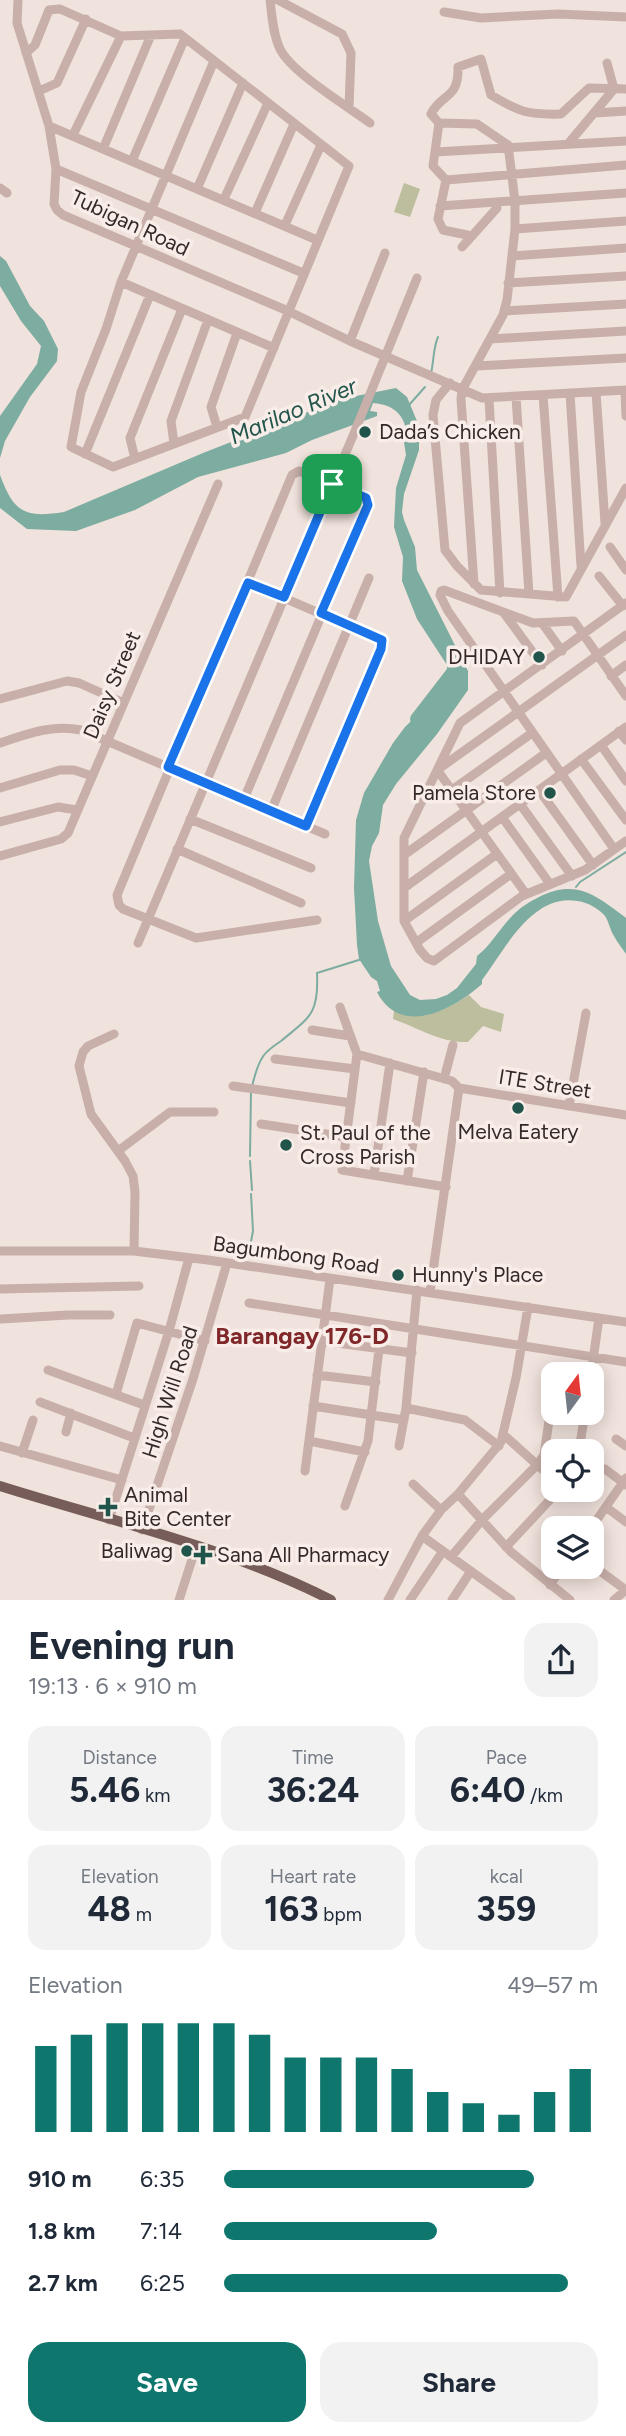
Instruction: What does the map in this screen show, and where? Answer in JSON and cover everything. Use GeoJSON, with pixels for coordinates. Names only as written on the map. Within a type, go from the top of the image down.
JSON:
{"type":"FeatureCollection","features":[{"type":"Feature","properties":{"kind":"main road"},"geometry":{"type":"LineString","coordinates":[[0,1486],[196,1547],[277,1575],[331,1600]]}},
{"type":"Feature","properties":{"kind":"street","name":"Tubigan Road"},"geometry":{"type":"LineString","coordinates":[[18,0],[17,23],[49,126],[56,169],[54,197],[57,210],[134,247],[288,311],[462,390],[489,399]]}},
{"type":"Feature","properties":{"kind":"street"},"geometry":{"type":"LineString","coordinates":[[270,0],[276,36],[285,57],[370,123]]}},
{"type":"Feature","properties":{"kind":"street"},"geometry":{"type":"LineString","coordinates":[[278,0],[342,34],[351,53],[349,108]]}},
{"type":"Feature","properties":{"kind":"street"},"geometry":{"type":"LineString","coordinates":[[26,53],[35,45],[49,10],[60,9],[121,36],[180,34],[349,166],[245,417],[113,467],[71,447],[81,392],[134,247],[214,61]]}},
{"type":"Feature","properties":{"kind":"street"},"geometry":{"type":"LineString","coordinates":[[444,12],[481,18],[551,15],[626,17]]}},
{"type":"Feature","properties":{"kind":"street"},"geometry":{"type":"LineString","coordinates":[[39,91],[57,83],[86,19]]}},
{"type":"Feature","properties":{"kind":"street"},"geometry":{"type":"LineString","coordinates":[[103,149],[151,35]]}},
{"type":"Feature","properties":{"kind":"street"},"geometry":{"type":"LineString","coordinates":[[73,135],[121,36]]}},
{"type":"Feature","properties":{"kind":"street"},"geometry":{"type":"LineString","coordinates":[[132,161],[185,38]]}},
{"type":"Feature","properties":{"kind":"street"},"geometry":{"type":"LineString","coordinates":[[474,584],[462,390],[505,311],[515,229],[515,201],[509,145],[477,124],[439,123],[431,114],[457,85],[458,67],[481,59],[491,95],[515,110],[533,115],[561,114],[589,88],[626,89]]}},
{"type":"Feature","properties":{"kind":"street"},"geometry":{"type":"LineString","coordinates":[[607,63],[614,89]]}},
{"type":"Feature","properties":{"kind":"street"},"geometry":{"type":"LineString","coordinates":[[197,189],[243,83]]}},
{"type":"Feature","properties":{"kind":"street"},"geometry":{"type":"LineString","coordinates":[[568,144],[614,89]]}},
{"type":"Feature","properties":{"kind":"street"},"geometry":{"type":"LineString","coordinates":[[224,200],[268,103]]}},
{"type":"Feature","properties":{"kind":"street"},"geometry":{"type":"LineString","coordinates":[[594,113],[626,111]]}},
{"type":"Feature","properties":{"kind":"street"},"geometry":{"type":"LineString","coordinates":[[439,123],[433,166],[446,180]]}},
{"type":"Feature","properties":{"kind":"street"},"geometry":{"type":"LineString","coordinates":[[255,213],[294,124]]}},
{"type":"Feature","properties":{"kind":"street"},"geometry":{"type":"LineString","coordinates":[[49,126],[317,240]]}},
{"type":"Feature","properties":{"kind":"street"},"geometry":{"type":"LineString","coordinates":[[435,152],[626,141]]}},
{"type":"Feature","properties":{"kind":"street"},"geometry":{"type":"LineString","coordinates":[[285,225],[321,145]]}},
{"type":"Feature","properties":{"kind":"street"},"geometry":{"type":"LineString","coordinates":[[446,180],[626,166]]}},
{"type":"Feature","properties":{"kind":"street"},"geometry":{"type":"LineString","coordinates":[[56,169],[303,273]]}},
{"type":"Feature","properties":{"kind":"street"},"geometry":{"type":"LineString","coordinates":[[446,180],[438,219],[443,230],[472,236]]}},
{"type":"Feature","properties":{"kind":"street"},"geometry":{"type":"LineString","coordinates":[[440,206],[626,194]]}},
{"type":"Feature","properties":{"kind":"street"},"geometry":{"type":"LineString","coordinates":[[462,247],[497,208],[496,202]]}},
{"type":"Feature","properties":{"kind":"street"},"geometry":{"type":"LineString","coordinates":[[515,229],[626,221]]}},
{"type":"Feature","properties":{"kind":"street"},"geometry":{"type":"LineString","coordinates":[[512,256],[626,248]]}},
{"type":"Feature","properties":{"kind":"street"},"geometry":{"type":"LineString","coordinates":[[350,341],[385,253]]}},
{"type":"Feature","properties":{"kind":"street"},"geometry":{"type":"LineString","coordinates":[[508,283],[626,276]]}},
{"type":"Feature","properties":{"kind":"street"},"geometry":{"type":"LineString","coordinates":[[138,943],[417,278]]}},
{"type":"Feature","properties":{"kind":"street"},"geometry":{"type":"LineString","coordinates":[[121,282],[274,348]]}},
{"type":"Feature","properties":{"kind":"street"},"geometry":{"type":"LineString","coordinates":[[85,454],[150,295]]}},
{"type":"Feature","properties":{"kind":"street"},"geometry":{"type":"LineString","coordinates":[[505,311],[626,303]]}},
{"type":"Feature","properties":{"kind":"street"},"geometry":{"type":"LineString","coordinates":[[135,459],[130,438],[182,309]]}},
{"type":"Feature","properties":{"kind":"street"},"geometry":{"type":"LineString","coordinates":[[174,444],[171,421],[208,320]]}},
{"type":"Feature","properties":{"kind":"street"},"geometry":{"type":"LineString","coordinates":[[490,339],[626,331]]}},
{"type":"Feature","properties":{"kind":"street"},"geometry":{"type":"LineString","coordinates":[[217,427],[211,407],[237,333]]}},
{"type":"Feature","properties":{"kind":"street"},"geometry":{"type":"LineString","coordinates":[[476,366],[626,358]]}},
{"type":"Feature","properties":{"kind":"street"},"geometry":{"type":"LineString","coordinates":[[450,383],[436,400],[433,415],[445,550],[481,590],[558,597],[569,594],[626,488]]}},
{"type":"Feature","properties":{"kind":"street"},"geometry":{"type":"LineString","coordinates":[[500,593],[489,399],[625,390],[626,416]]}},
{"type":"Feature","properties":{"kind":"street"},"geometry":{"type":"LineString","coordinates":[[596,392],[605,525]]}},
{"type":"Feature","properties":{"kind":"street"},"geometry":{"type":"LineString","coordinates":[[570,393],[581,568]]}},
{"type":"Feature","properties":{"kind":"street"},"geometry":{"type":"LineString","coordinates":[[543,395],[558,597]]}},
{"type":"Feature","properties":{"kind":"street"},"geometry":{"type":"LineString","coordinates":[[516,397],[529,594]]}},
{"type":"Feature","properties":{"kind":"street"},"geometry":{"type":"LineString","coordinates":[[244,799],[368,505],[366,498],[303,472],[294,473],[168,767],[117,895],[119,905],[123,909],[196,938],[317,920]]}},
{"type":"Feature","properties":{"kind":"street","name":"Daisy Street"},"geometry":{"type":"LineString","coordinates":[[0,856],[61,839],[68,833],[218,484]]}},
{"type":"Feature","properties":{"kind":"street"},"geometry":{"type":"LineString","coordinates":[[610,547],[626,570]]}},
{"type":"Feature","properties":{"kind":"street"},"geometry":{"type":"LineString","coordinates":[[599,576],[625,605],[460,723],[404,838],[404,921],[427,958],[435,961],[526,894],[593,865],[626,841]]}},
{"type":"Feature","properties":{"kind":"street"},"geometry":{"type":"LineString","coordinates":[[271,811],[369,578]]}},
{"type":"Feature","properties":{"kind":"street"},"geometry":{"type":"LineString","coordinates":[[248,583],[382,640],[381,649],[306,826]]}},
{"type":"Feature","properties":{"kind":"street"},"geometry":{"type":"LineString","coordinates":[[614,849],[531,733],[448,611],[440,595],[444,590],[533,623],[574,621],[626,695]]}},
{"type":"Feature","properties":{"kind":"street"},"geometry":{"type":"LineString","coordinates":[[505,613],[542,665]]}},
{"type":"Feature","properties":{"kind":"street"},"geometry":{"type":"LineString","coordinates":[[542,623],[562,651]]}},
{"type":"Feature","properties":{"kind":"street"},"geometry":{"type":"LineString","coordinates":[[439,770],[517,711],[626,635]]}},
{"type":"Feature","properties":{"kind":"street"},"geometry":{"type":"LineString","coordinates":[[611,676],[626,665]]}},
{"type":"Feature","properties":{"kind":"street"},"geometry":{"type":"LineString","coordinates":[[0,699],[68,681],[79,683],[124,703]]}},
{"type":"Feature","properties":{"kind":"street"},"geometry":{"type":"LineString","coordinates":[[0,743],[61,727],[82,730],[325,834]]}},
{"type":"Feature","properties":{"kind":"street"},"geometry":{"type":"LineString","coordinates":[[404,888],[623,729],[626,740]]}},
{"type":"Feature","properties":{"kind":"street"},"geometry":{"type":"LineString","coordinates":[[452,790],[531,733]]}},
{"type":"Feature","properties":{"kind":"street"},"geometry":{"type":"LineString","coordinates":[[601,745],[626,781]]}},
{"type":"Feature","properties":{"kind":"street"},"geometry":{"type":"LineString","coordinates":[[404,855],[546,753]]}},
{"type":"Feature","properties":{"kind":"street"},"geometry":{"type":"LineString","coordinates":[[581,759],[626,820]]}},
{"type":"Feature","properties":{"kind":"street"},"geometry":{"type":"LineString","coordinates":[[0,788],[66,769],[92,776]]}},
{"type":"Feature","properties":{"kind":"street"},"geometry":{"type":"LineString","coordinates":[[439,770],[526,894]]}},
{"type":"Feature","properties":{"kind":"street"},"geometry":{"type":"LineString","coordinates":[[539,790],[593,865]]}},
{"type":"Feature","properties":{"kind":"street"},"geometry":{"type":"LineString","coordinates":[[520,804],[572,876]]}},
{"type":"Feature","properties":{"kind":"street"},"geometry":{"type":"LineString","coordinates":[[0,822],[58,807],[77,810]]}},
{"type":"Feature","properties":{"kind":"street"},"geometry":{"type":"LineString","coordinates":[[502,817],[550,884]]}},
{"type":"Feature","properties":{"kind":"street"},"geometry":{"type":"LineString","coordinates":[[190,819],[311,868]]}},
{"type":"Feature","properties":{"kind":"street"},"geometry":{"type":"LineString","coordinates":[[177,849],[301,903]]}},
{"type":"Feature","properties":{"kind":"street"},"geometry":{"type":"LineString","coordinates":[[404,921],[497,855]]}},
{"type":"Feature","properties":{"kind":"street"},"geometry":{"type":"LineString","coordinates":[[417,942],[511,874]]}},
{"type":"Feature","properties":{"kind":"street"},"geometry":{"type":"LineString","coordinates":[[340,1007],[357,1054],[342,1170],[446,1187]]}},
{"type":"Feature","properties":{"kind":"street"},"geometry":{"type":"LineString","coordinates":[[569,1106],[586,1013]]}},
{"type":"Feature","properties":{"kind":"street"},"geometry":{"type":"LineString","coordinates":[[312,1030],[350,1036]]}},
{"type":"Feature","properties":{"kind":"street"},"geometry":{"type":"LineString","coordinates":[[114,1034],[88,1046],[79,1066],[91,1114],[129,1166],[135,1185],[134,1251]]}},
{"type":"Feature","properties":{"kind":"street"},"geometry":{"type":"LineString","coordinates":[[444,1079],[453,1045]]}},
{"type":"Feature","properties":{"kind":"street"},"geometry":{"type":"LineString","coordinates":[[357,1054],[444,1079],[456,1083],[459,1088],[430,1292]]}},
{"type":"Feature","properties":{"kind":"street"},"geometry":{"type":"LineString","coordinates":[[275,1059],[355,1069]]}},
{"type":"Feature","properties":{"kind":"street"},"geometry":{"type":"LineString","coordinates":[[374,1175],[390,1063]]}},
{"type":"Feature","properties":{"kind":"street"},"geometry":{"type":"LineString","coordinates":[[407,1181],[424,1073]]}},
{"type":"Feature","properties":{"kind":"street"},"geometry":{"type":"LineString","coordinates":[[233,1086],[351,1103]]}},
{"type":"Feature","properties":{"kind":"street","name":"ITE Street"},"geometry":{"type":"LineString","coordinates":[[459,1088],[626,1115]]}},
{"type":"Feature","properties":{"kind":"street"},"geometry":{"type":"LineString","coordinates":[[118,1151],[170,1112],[214,1112]]}},
{"type":"Feature","properties":{"kind":"street"},"geometry":{"type":"LineString","coordinates":[[261,1124],[346,1138]]}},
{"type":"Feature","properties":{"kind":"street","name":"Bagumbong Road"},"geometry":{"type":"LineString","coordinates":[[0,1251],[134,1251],[626,1322]]}},
{"type":"Feature","properties":{"kind":"street"},"geometry":{"type":"LineString","coordinates":[[109,1520],[169,1331],[189,1258]]}},
{"type":"Feature","properties":{"kind":"street","name":"High Will Road"},"geometry":{"type":"LineString","coordinates":[[142,1530],[167,1461],[227,1263]]}},
{"type":"Feature","properties":{"kind":"street"},"geometry":{"type":"LineString","coordinates":[[305,1471],[330,1279]]}},
{"type":"Feature","properties":{"kind":"street"},"geometry":{"type":"LineString","coordinates":[[0,1289],[139,1286]]}},
{"type":"Feature","properties":{"kind":"street"},"geometry":{"type":"LineString","coordinates":[[399,1446],[406,1408],[417,1290]]}},
{"type":"Feature","properties":{"kind":"street"},"geometry":{"type":"LineString","coordinates":[[249,1303],[626,1362]]}},
{"type":"Feature","properties":{"kind":"street"},"geometry":{"type":"LineString","coordinates":[[388,1600],[422,1536],[441,1510],[499,1446],[504,1435],[528,1307]]}},
{"type":"Feature","properties":{"kind":"street"},"geometry":{"type":"LineString","coordinates":[[1,1319],[110,1315]]}},
{"type":"Feature","properties":{"kind":"street"},"geometry":{"type":"LineString","coordinates":[[593,1362],[599,1318]]}},
{"type":"Feature","properties":{"kind":"street"},"geometry":{"type":"LineString","coordinates":[[116,1394],[137,1323],[205,1341]]}},
{"type":"Feature","properties":{"kind":"street"},"geometry":{"type":"LineString","coordinates":[[345,1506],[365,1452],[372,1416],[382,1324]]}},
{"type":"Feature","properties":{"kind":"street"},"geometry":{"type":"LineString","coordinates":[[322,1341],[412,1353]]}},
{"type":"Feature","properties":{"kind":"street"},"geometry":{"type":"LineString","coordinates":[[48,1370],[144,1405]]}},
{"type":"Feature","properties":{"kind":"street"},"geometry":{"type":"LineString","coordinates":[[317,1376],[376,1382]]}},
{"type":"Feature","properties":{"kind":"street"},"geometry":{"type":"LineString","coordinates":[[40,1402],[134,1438]]}},
{"type":"Feature","properties":{"kind":"street"},"geometry":{"type":"LineString","coordinates":[[313,1406],[404,1420]]}},
{"type":"Feature","properties":{"kind":"street"},"geometry":{"type":"LineString","coordinates":[[406,1408],[465,1420],[499,1446]]}},
{"type":"Feature","properties":{"kind":"street"},"geometry":{"type":"LineString","coordinates":[[66,1432],[71,1413]]}},
{"type":"Feature","properties":{"kind":"street"},"geometry":{"type":"LineString","coordinates":[[22,1453],[33,1420]]}},
{"type":"Feature","properties":{"kind":"street"},"geometry":{"type":"LineString","coordinates":[[452,1557],[482,1520],[537,1465],[544,1455],[548,1425]]}},
{"type":"Feature","properties":{"kind":"street"},"geometry":{"type":"LineString","coordinates":[[504,1435],[541,1468]]}},
{"type":"Feature","properties":{"kind":"street"},"geometry":{"type":"LineString","coordinates":[[616,1439],[626,1446]]}},
{"type":"Feature","properties":{"kind":"street"},"geometry":{"type":"LineString","coordinates":[[309,1441],[365,1452]]}},
{"type":"Feature","properties":{"kind":"street"},"geometry":{"type":"LineString","coordinates":[[0,1446],[122,1480]]}},
{"type":"Feature","properties":{"kind":"street"},"geometry":{"type":"LineString","coordinates":[[600,1516],[625,1482],[605,1469]]}},
{"type":"Feature","properties":{"kind":"street"},"geometry":{"type":"LineString","coordinates":[[414,1484],[441,1510]]}},
{"type":"Feature","properties":{"kind":"street"},"geometry":{"type":"LineString","coordinates":[[458,1494],[506,1547],[570,1600]]}},
{"type":"Feature","properties":{"kind":"street"},"geometry":{"type":"LineString","coordinates":[[506,1547],[548,1502]]}},
{"type":"Feature","properties":{"kind":"street"},"geometry":{"type":"LineString","coordinates":[[606,1507],[626,1522]]}},
{"type":"Feature","properties":{"kind":"street"},"geometry":{"type":"LineString","coordinates":[[422,1536],[510,1600]]}},
{"type":"Feature","properties":{"kind":"street"},"geometry":{"type":"LineString","coordinates":[[179,1600],[196,1547]]}},
{"type":"Feature","properties":{"kind":"street"},"geometry":{"type":"LineString","coordinates":[[410,1600],[443,1551]]}},
{"type":"Feature","properties":{"kind":"street"},"geometry":{"type":"LineString","coordinates":[[452,1600],[471,1571]]}},
{"type":"Feature","properties":{"kind":"street"},"geometry":{"type":"LineString","coordinates":[[604,1574],[626,1590],[614,1600]]}},
{"type":"Feature","properties":{"kind":"street"},"geometry":{"type":"LineString","coordinates":[[550,1585],[554,1579]]}},
{"type":"Feature","properties":{"kind":"street"},"geometry":{"type":"LineString","coordinates":[[493,1600],[499,1591]]}},
{"type":"Feature","properties":{"kind":"green space"},"geometry":{"type":"Polygon","coordinates":[[[404,183],[420,189],[410,217],[394,212],[404,183]]]}},
{"type":"Feature","properties":{"kind":"green space"},"geometry":{"type":"Polygon","coordinates":[[[469,995],[481,1007],[504,1014],[501,1032],[483,1026],[468,1042],[458,1042],[439,1038],[393,1019],[394,1010],[424,1015],[451,1006],[469,995]]]}},
{"type":"Feature","properties":{"kind":"water"},"geometry":{"type":"Polygon","coordinates":[[[0,256],[6,261],[30,306],[44,321],[58,349],[57,361],[30,397],[5,441],[0,458],[0,416],[37,364],[41,346],[21,321],[0,286],[0,256]]]}},
{"type":"Feature","properties":{"kind":"water"},"geometry":{"type":"Polygon","coordinates":[[[396,388],[407,397],[419,426],[419,450],[404,494],[402,512],[415,547],[417,570],[468,671],[468,690],[383,805],[379,833],[372,846],[369,861],[378,921],[391,966],[410,995],[420,1000],[436,999],[457,988],[476,964],[477,956],[508,920],[539,897],[564,889],[575,889],[595,897],[626,918],[626,954],[605,916],[596,908],[577,901],[561,901],[546,906],[521,927],[482,980],[482,984],[470,994],[442,1010],[412,1016],[399,1014],[387,1006],[377,992],[380,991],[377,981],[371,977],[359,959],[354,888],[356,820],[364,793],[393,743],[405,727],[442,691],[447,677],[447,665],[417,619],[402,581],[403,557],[394,527],[396,488],[406,455],[404,442],[408,438],[398,413],[388,406],[373,403],[370,411],[377,412],[377,416],[312,440],[286,453],[198,477],[135,510],[76,531],[27,529],[0,508],[0,475],[10,498],[23,510],[40,514],[64,512],[203,453],[341,399],[396,388]]]}},
{"type":"Feature","properties":{"kind":"waterway"},"geometry":{"type":"LineString","coordinates":[[431,373],[438,337]]}},
{"type":"Feature","properties":{"kind":"waterway"},"geometry":{"type":"LineString","coordinates":[[409,405],[425,387]]}},
{"type":"Feature","properties":{"kind":"waterway","name":"Marilao River"},"geometry":{"type":"LineString","coordinates":[[416,719],[453,671]]}},
{"type":"Feature","properties":{"kind":"waterway"},"geometry":{"type":"LineString","coordinates":[[576,887],[626,852]]}},
{"type":"Feature","properties":{"kind":"waterway"},"geometry":{"type":"LineString","coordinates":[[252,1086],[264,1055],[311,1013],[316,998],[317,973],[362,959]]}},
{"type":"Feature","properties":{"kind":"waterway"},"geometry":{"type":"LineString","coordinates":[[250,1156],[251,1091]]}},
{"type":"Feature","properties":{"kind":"waterway"},"geometry":{"type":"LineString","coordinates":[[250,1161],[252,1190]]}},
{"type":"Feature","properties":{"kind":"waterway"},"geometry":{"type":"LineString","coordinates":[[250,1247],[253,1231],[251,1194]]}},
{"type":"Feature","properties":{"kind":"place","name":"Dada’s Chicken"},"geometry":{"type":"Point","coordinates":[365,432]}},
{"type":"Feature","properties":{"kind":"place","name":"DHIDAY"},"geometry":{"type":"Point","coordinates":[539,657]}},
{"type":"Feature","properties":{"kind":"place","name":"Pamela Store"},"geometry":{"type":"Point","coordinates":[550,793]}},
{"type":"Feature","properties":{"kind":"place","name":"Melva Eatery"},"geometry":{"type":"Point","coordinates":[518,1108]}},
{"type":"Feature","properties":{"kind":"place","name":"St. Paul of the Cross Parish"},"geometry":{"type":"Point","coordinates":[286,1145]}},
{"type":"Feature","properties":{"kind":"place","name":"Hunny's Place"},"geometry":{"type":"Point","coordinates":[398,1275]}},
{"type":"Feature","properties":{"kind":"place","name":"Animal Bite Center"},"geometry":{"type":"Point","coordinates":[108,1507]}},
{"type":"Feature","properties":{"kind":"place","name":"Baliwag"},"geometry":{"type":"Point","coordinates":[187,1551]}},
{"type":"Feature","properties":{"kind":"place","name":"Sana All Pharmacy"},"geometry":{"type":"Point","coordinates":[203,1555]}},
{"type":"Feature","properties":{"kind":"district","name":"Barangay 176-D"},"geometry":{"type":"Point","coordinates":[302,1336]}},
{"type":"Feature","properties":{"kind":"route"},"geometry":{"type":"LineString","coordinates":[[332,484],[366,498],[368,505],[321,613],[382,640],[381,649],[306,826],[168,767],[248,583],[284,597],[332,484]]}}]}
